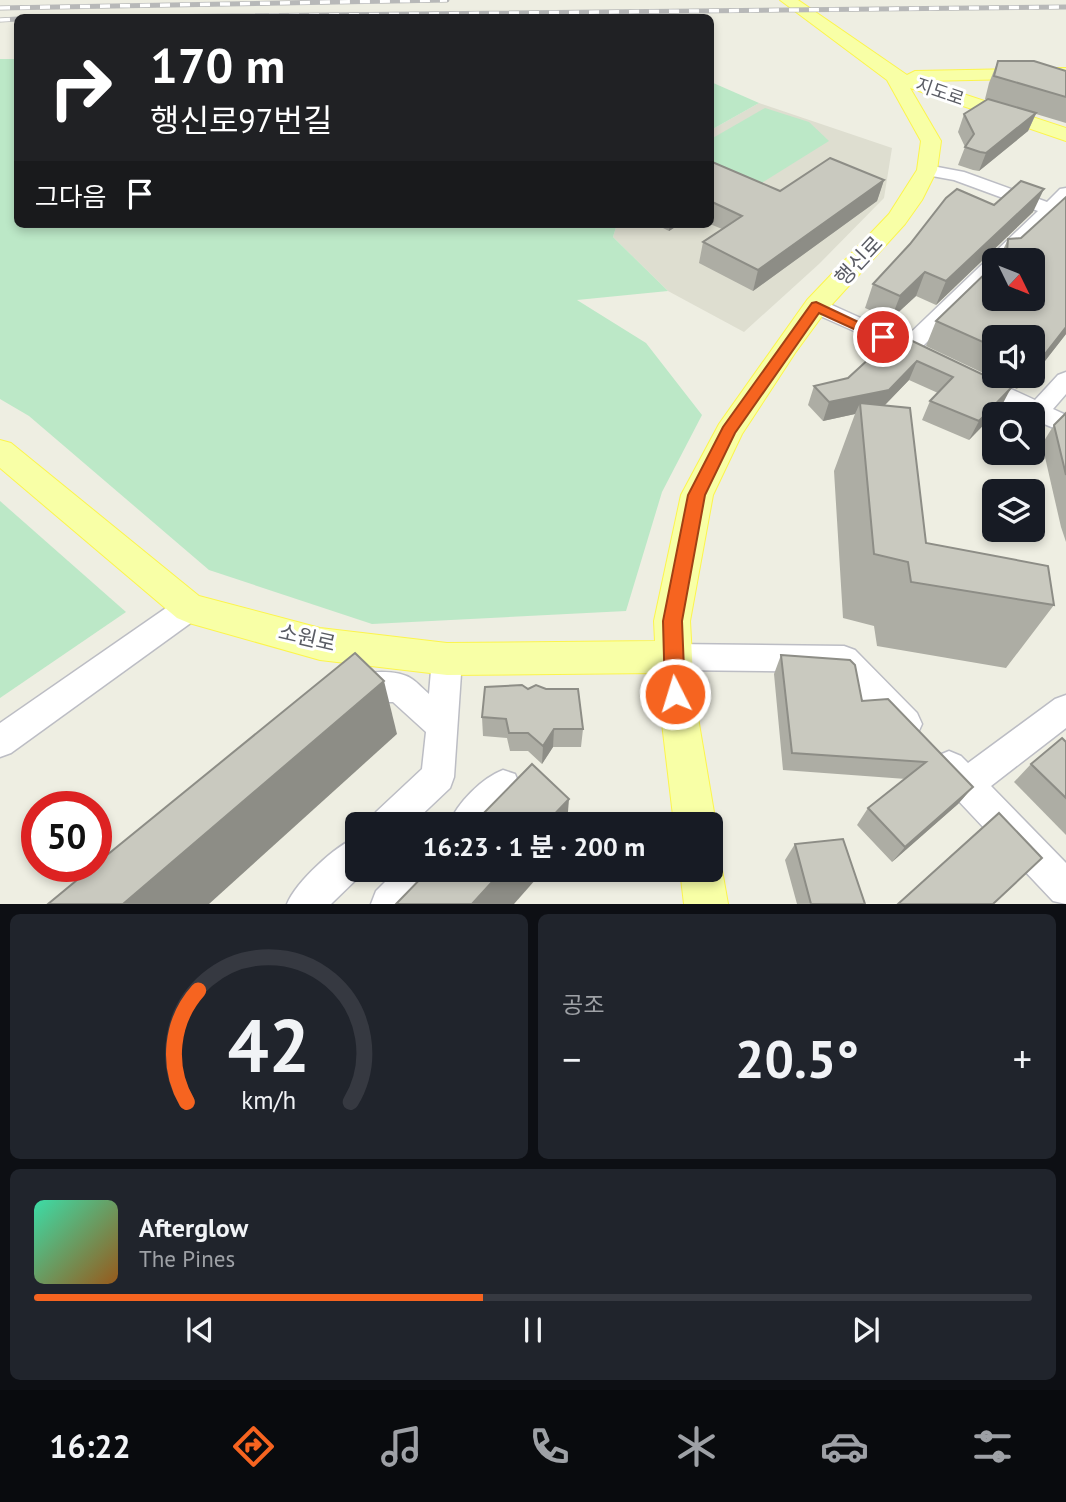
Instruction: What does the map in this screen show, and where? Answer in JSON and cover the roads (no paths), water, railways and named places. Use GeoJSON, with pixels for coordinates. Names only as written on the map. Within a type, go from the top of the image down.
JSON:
{"type":"FeatureCollection","features":[{"type":"Feature","properties":{"kind":"main road","name":"행신로"},"geometry":{"type":"LineString","coordinates":[[693,812],[672,656],[672,621],[697,495],[729,430],[816,306],[897,219],[927,170],[931,141],[894,76],[788,0]]}},
{"type":"Feature","properties":{"kind":"main road"},"geometry":{"type":"LineString","coordinates":[[894,76],[1066,73]]}},
{"type":"Feature","properties":{"kind":"main road","name":"지도로"},"geometry":{"type":"LineString","coordinates":[[894,76],[1066,135]]}},
{"type":"Feature","properties":{"kind":"main road","name":"소원로"},"geometry":{"type":"LineString","coordinates":[[0,451],[190,608],[320,644],[447,659],[672,656]]}},
{"type":"Feature","properties":{"kind":"main road"},"geometry":{"type":"LineString","coordinates":[[703,882],[706,904]]}},
{"type":"Feature","properties":{"kind":"street"},"geometry":{"type":"LineString","coordinates":[[927,170],[958,176],[1050,209]]}},
{"type":"Feature","properties":{"kind":"street"},"geometry":{"type":"LineString","coordinates":[[1010,248],[1066,193]]}},
{"type":"Feature","properties":{"kind":"street"},"geometry":{"type":"LineString","coordinates":[[908,348],[982,275]]}},
{"type":"Feature","properties":{"kind":"street"},"geometry":{"type":"LineString","coordinates":[[816,306],[931,360]]}},
{"type":"Feature","properties":{"kind":"street"},"geometry":{"type":"LineString","coordinates":[[955,371],[1019,402]]}},
{"type":"Feature","properties":{"kind":"street"},"geometry":{"type":"LineString","coordinates":[[1045,403],[1066,380]]}},
{"type":"Feature","properties":{"kind":"street"},"geometry":{"type":"LineString","coordinates":[[1045,414],[1066,425]]}},
{"type":"Feature","properties":{"kind":"street"},"geometry":{"type":"LineString","coordinates":[[0,742],[190,608]]}},
{"type":"Feature","properties":{"kind":"street"},"geometry":{"type":"LineString","coordinates":[[672,656],[844,659],[1066,888]]}},
{"type":"Feature","properties":{"kind":"street"},"geometry":{"type":"LineString","coordinates":[[400,812],[438,776],[447,659]]}},
{"type":"Feature","properties":{"kind":"street"},"geometry":{"type":"LineString","coordinates":[[329,696],[339,687],[400,688],[440,725]]}},
{"type":"Feature","properties":{"kind":"street"},"geometry":{"type":"LineString","coordinates":[[967,785],[1066,709]]}},
{"type":"Feature","properties":{"kind":"street"},"geometry":{"type":"LineString","coordinates":[[478,812],[503,786]]}},
{"type":"Feature","properties":{"kind":"street"},"geometry":{"type":"LineString","coordinates":[[305,904],[345,866]]}},
{"type":"Feature","properties":{"kind":"street"},"geometry":{"type":"LineString","coordinates":[[389,904],[410,882]]}},
{"type":"Feature","properties":{"kind":"railway"},"geometry":{"type":"LineString","coordinates":[[0,8],[447,0]]}},
{"type":"Feature","properties":{"kind":"railway"},"geometry":{"type":"LineString","coordinates":[[419,14],[1066,7]]}},
{"type":"Feature","properties":{"kind":"railway"},"geometry":{"type":"LineString","coordinates":[[0,20],[14,19]]}}]}
